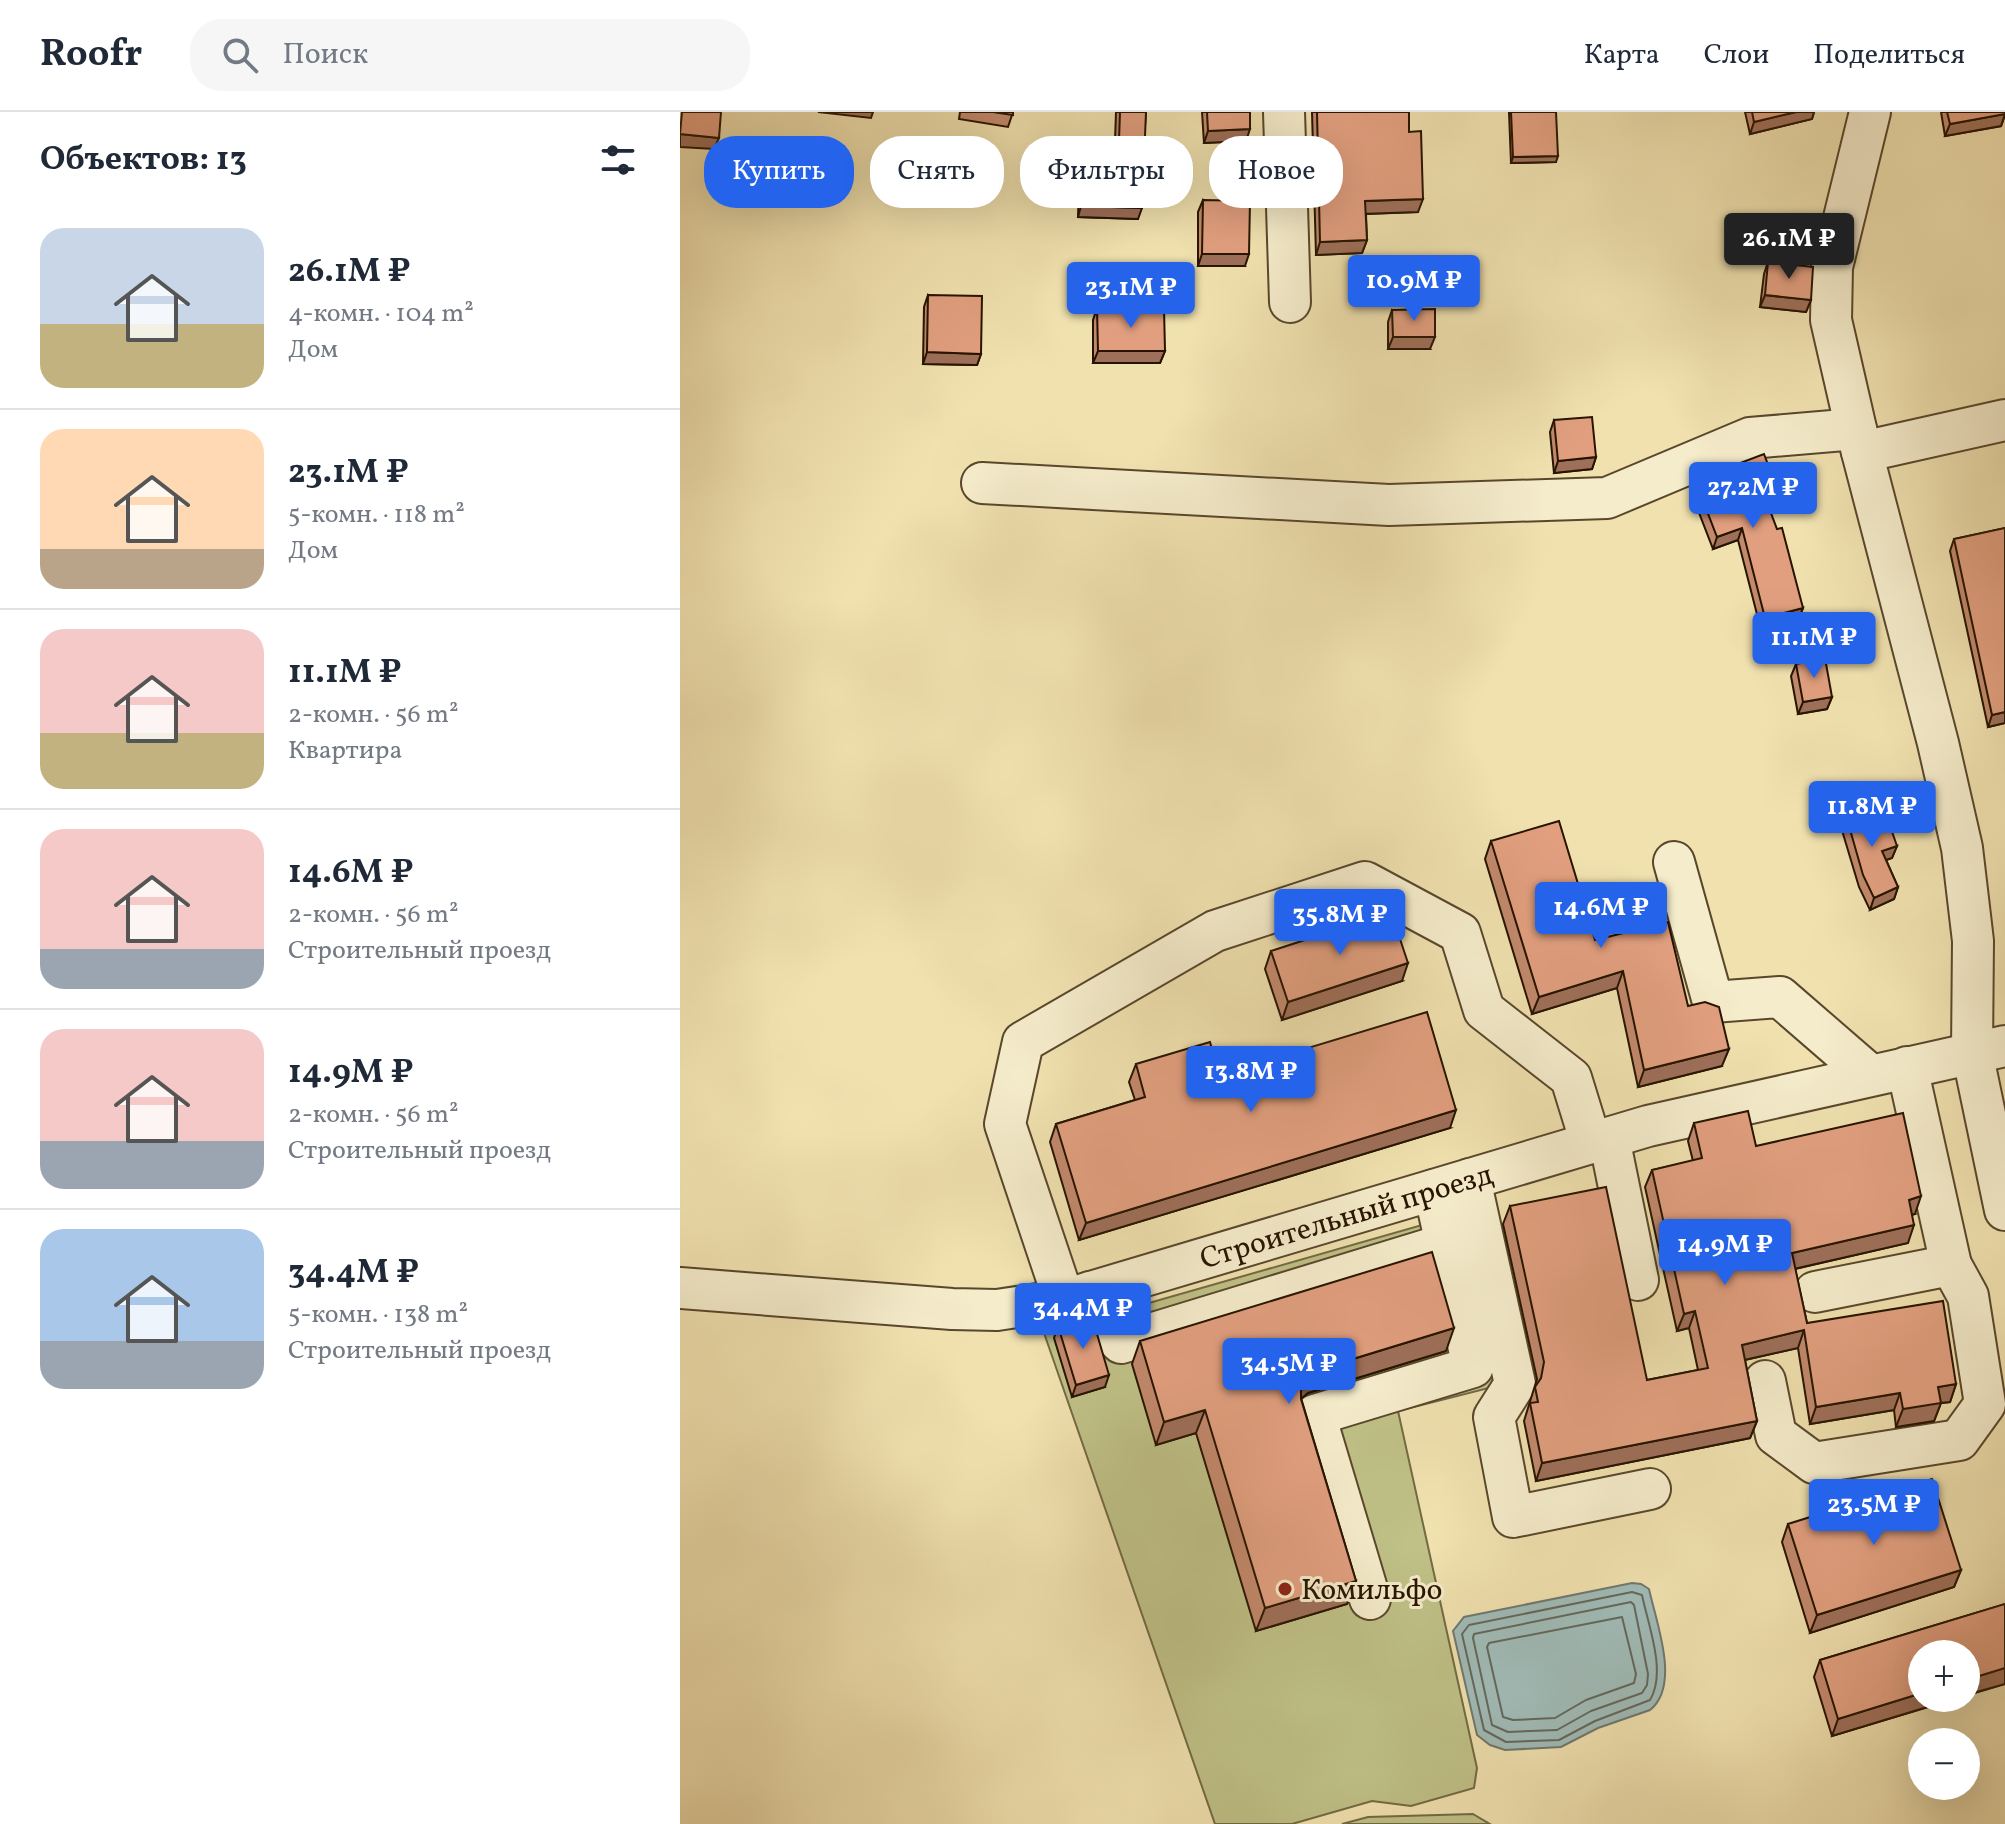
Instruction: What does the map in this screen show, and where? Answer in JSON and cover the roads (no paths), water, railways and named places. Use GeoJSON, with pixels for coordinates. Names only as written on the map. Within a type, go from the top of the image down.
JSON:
{"type":"FeatureCollection","features":[{"type":"Feature","properties":{"kind":"street"},"geometry":{"type":"LineString","coordinates":[[1284,112],[1290,302]]}},
{"type":"Feature","properties":{"kind":"street"},"geometry":{"type":"LineString","coordinates":[[1870,112],[1832,267],[1831,320],[1962,848],[1989,1049],[2005,1210]]}},
{"type":"Feature","properties":{"kind":"street"},"geometry":{"type":"LineString","coordinates":[[982,483],[1389,505],[1607,498],[1750,438],[1859,441],[2005,420]]}},
{"type":"Feature","properties":{"kind":"street"},"geometry":{"type":"LineString","coordinates":[[1674,862],[1713,1002],[1780,997],[1888,1071],[1951,1265],[1968,1296],[1985,1404],[1959,1440],[1814,1463],[1776,1435],[1765,1381]]}},
{"type":"Feature","properties":{"kind":"street"},"geometry":{"type":"LineString","coordinates":[[1446,1244],[1121,1343],[1077,1296],[1005,1124],[1023,1042],[1215,931],[1365,882],[1460,933],[1484,1010],[1571,1078],[1600,1140],[1638,1280]]}},
{"type":"Feature","properties":{"kind":"street","name":"Строительный проезд"},"geometry":{"type":"LineString","coordinates":[[680,1288],[997,1310],[1077,1296],[1648,1126],[1989,1049]]}},
{"type":"Feature","properties":{"kind":"street"},"geometry":{"type":"LineString","coordinates":[[1370,1599],[1315,1415],[1473,1367],[1446,1244],[1452,1184]]}},
{"type":"Feature","properties":{"kind":"street"},"geometry":{"type":"LineString","coordinates":[[1452,1184],[1515,1384],[1494,1417],[1513,1517],[1650,1489]]}},
{"type":"Feature","properties":{"kind":"street"},"geometry":{"type":"LineString","coordinates":[[1815,1292],[1951,1265]]}},
{"type":"Feature","properties":{"kind":"water"},"geometry":{"type":"Polygon","coordinates":[[[1632,1583],[1649,1589],[1664,1652],[1664,1685],[1659,1699],[1650,1710],[1598,1728],[1561,1747],[1505,1750],[1490,1745],[1477,1735],[1453,1631],[1464,1617],[1632,1583]]]}},
{"type":"Feature","properties":{"kind":"place","name":"Комильфо"},"geometry":{"type":"Point","coordinates":[1285,1589]}}]}
